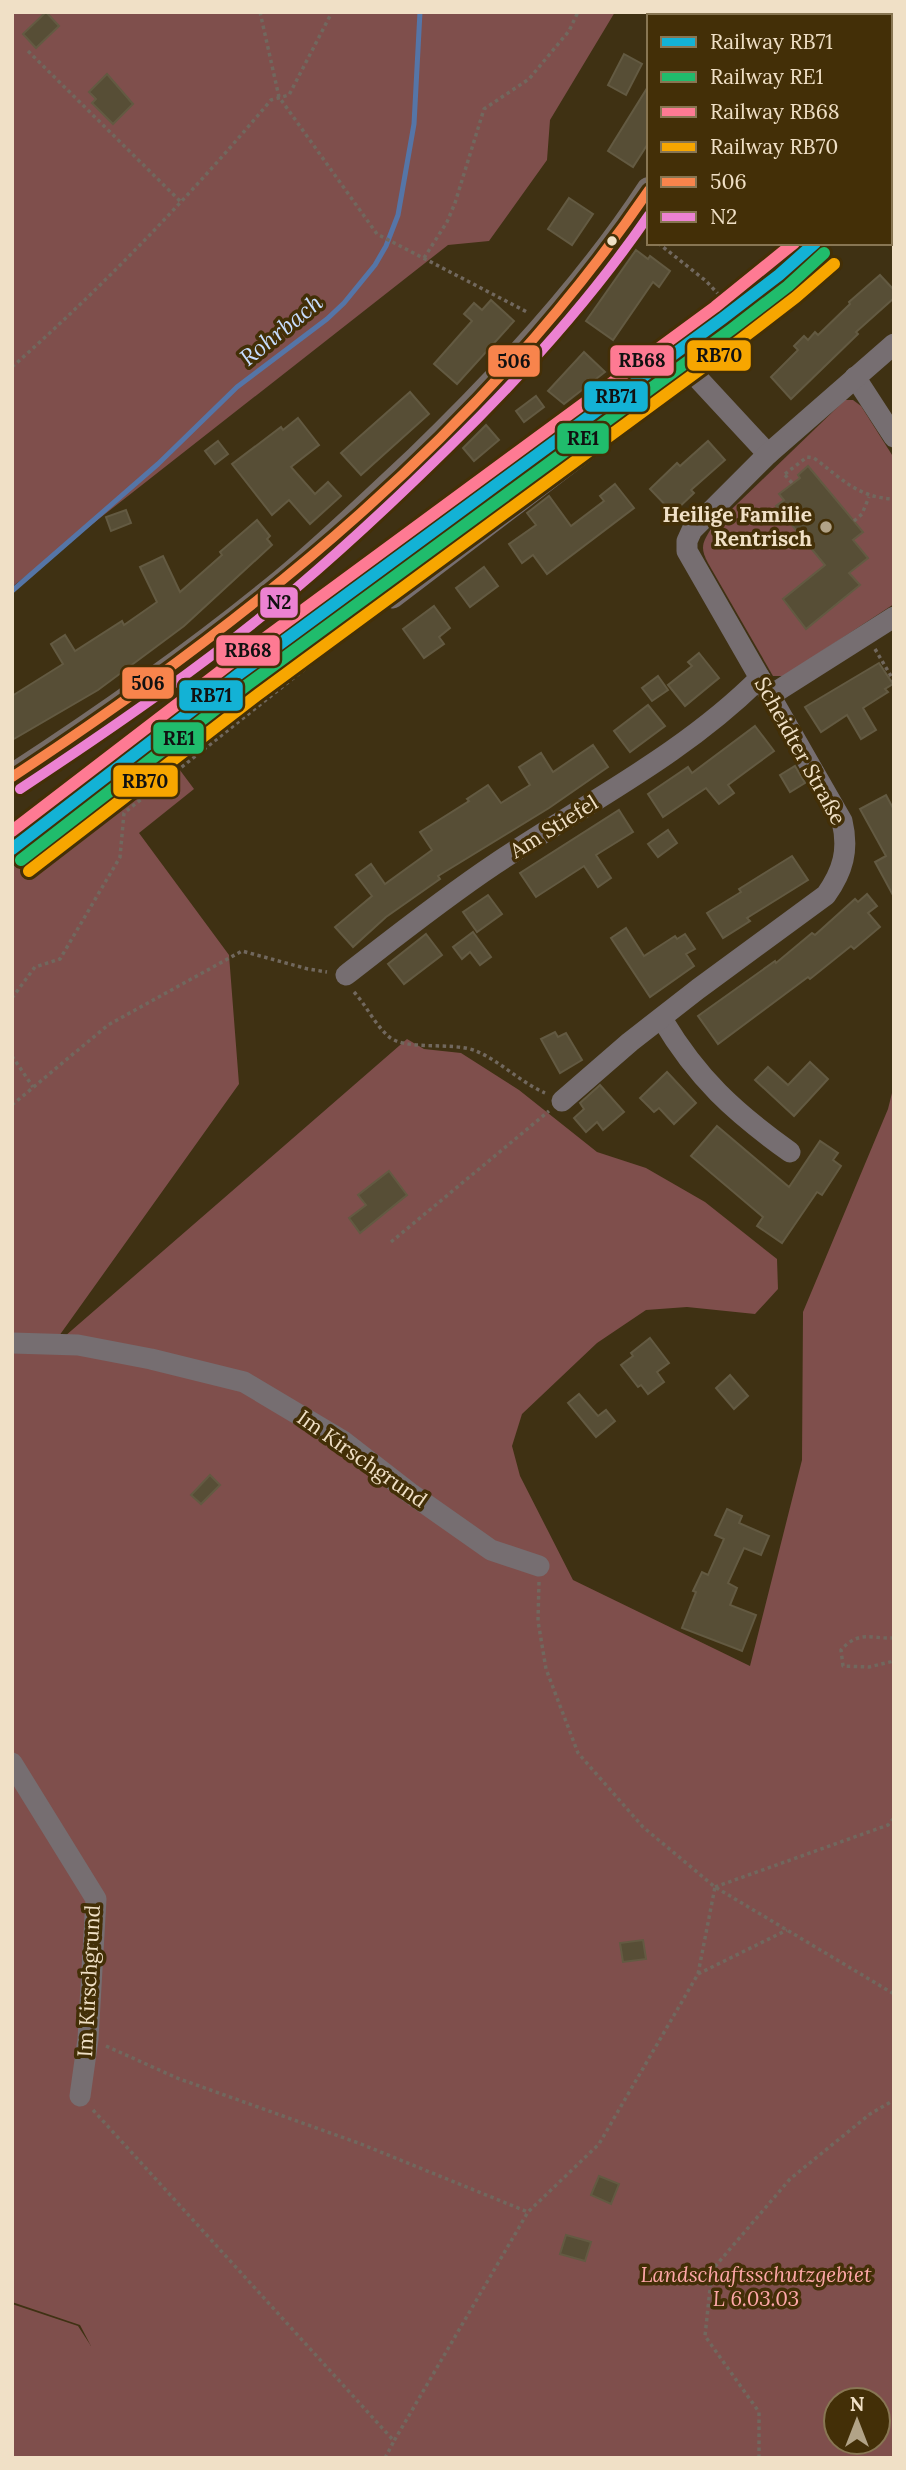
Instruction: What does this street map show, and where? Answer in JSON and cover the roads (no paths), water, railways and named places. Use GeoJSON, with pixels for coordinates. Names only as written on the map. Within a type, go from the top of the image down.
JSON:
{"type":"FeatureCollection","features":[{"type":"Feature","properties":{"kind":"main road"},"geometry":{"type":"LineString","coordinates":[[12,776],[149,685],[285,579],[361,511],[444,432],[545,325],[647,193]]}},
{"type":"Feature","properties":{"kind":"street"},"geometry":{"type":"LineString","coordinates":[[393,598],[691,370],[778,466],[855,377],[894,344]]}},
{"type":"Feature","properties":{"kind":"street"},"geometry":{"type":"LineString","coordinates":[[855,377],[894,437]]}},
{"type":"Feature","properties":{"kind":"street","name":"Scheidter Straße"},"geometry":{"type":"LineString","coordinates":[[562,1101],[630,1042],[825,895],[836,881],[843,865],[846,838],[842,821],[687,551],[687,541],[692,530],[778,466]]}},
{"type":"Feature","properties":{"kind":"street","name":"Am Stiefel"},"geometry":{"type":"LineString","coordinates":[[347,980],[433,908],[496,863],[653,764],[736,702],[894,617]]}},
{"type":"Feature","properties":{"kind":"street"},"geometry":{"type":"LineString","coordinates":[[662,1018],[681,1051],[717,1094],[790,1152]]}},
{"type":"Feature","properties":{"kind":"street","name":"Im Kirschgrund"},"geometry":{"type":"LineString","coordinates":[[12,1343],[78,1345],[151,1359],[244,1382],[343,1441],[410,1493],[491,1550],[539,1566]]}},
{"type":"Feature","properties":{"kind":"street","name":"Im Kirschgrund"},"geometry":{"type":"LineString","coordinates":[[12,1763],[96,1899],[88,2039],[80,2096]]}},
{"type":"Feature","properties":{"kind":"waterway","name":"Rohrbach"},"geometry":{"type":"LineString","coordinates":[[12,591],[158,464],[237,387],[327,319],[375,265],[398,215],[414,124],[420,12]]}},
{"type":"Feature","properties":{"kind":"rail line","name":"RB68"},"geometry":{"type":"LineString","coordinates":[[12,831],[231,663],[715,307],[792,245]]}},
{"type":"Feature","properties":{"kind":"rail line","name":"RB71"},"geometry":{"type":"LineString","coordinates":[[12,849],[239,674],[723,318],[813,245]]}},
{"type":"Feature","properties":{"kind":"rail line","name":"RE1"},"geometry":{"type":"LineString","coordinates":[[21,860],[247,685],[732,329],[788,286],[824,253]]}},
{"type":"Feature","properties":{"kind":"rail line","name":"RB70"},"geometry":{"type":"LineString","coordinates":[[29,871],[256,696],[740,340],[834,264]]}},
{"type":"Feature","properties":{"kind":"place","name":"Heilige Familie Rentrisch"},"geometry":{"type":"Point","coordinates":[826,527]}},
{"type":"Feature","properties":{"kind":"park label","name":"Landschaftsschutzgebiet L 6.03.03"},"geometry":{"type":"Point","coordinates":[756,2287]}}]}
